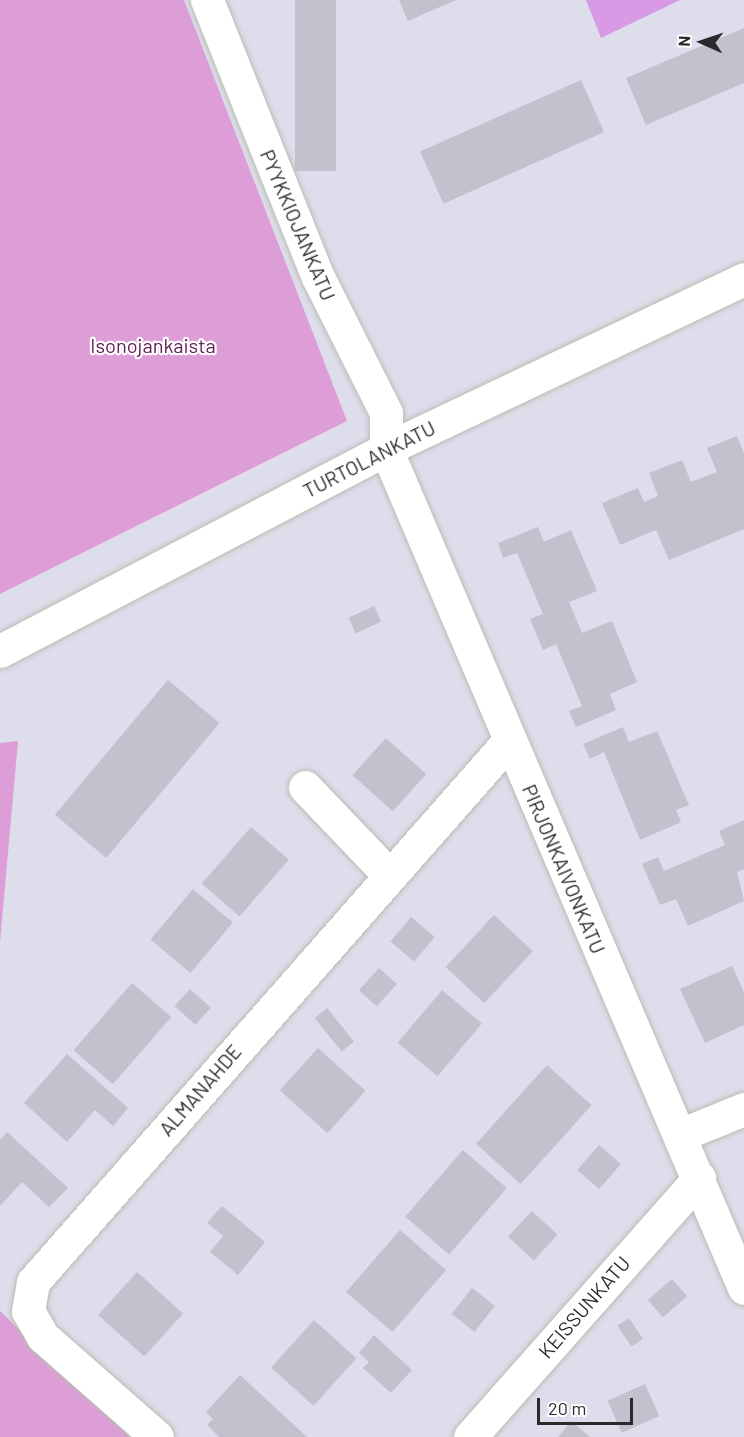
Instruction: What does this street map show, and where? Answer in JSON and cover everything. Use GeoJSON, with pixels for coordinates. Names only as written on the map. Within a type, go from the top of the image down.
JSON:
{"type":"FeatureCollection","features":[{"type":"Feature","properties":{"kind":"street","name":"PYYKKIOJANKATU"},"geometry":{"type":"LineString","coordinates":[[207,0],[318,277],[386,413],[386,449]]}},
{"type":"Feature","properties":{"kind":"street","name":"TURTOLANKATU"},"geometry":{"type":"LineString","coordinates":[[0,651],[386,449],[744,279]]}},
{"type":"Feature","properties":{"kind":"street","name":"PIRJONKAIVONKATU"},"geometry":{"type":"LineString","coordinates":[[386,449],[744,1288]]}},
{"type":"Feature","properties":{"kind":"street","name":"ALMANAHDE"},"geometry":{"type":"LineString","coordinates":[[157,1437],[43,1337],[28,1311],[33,1282],[509,741]]}},
{"type":"Feature","properties":{"kind":"street"},"geometry":{"type":"LineString","coordinates":[[305,787],[390,876]]}},
{"type":"Feature","properties":{"kind":"street"},"geometry":{"type":"LineString","coordinates":[[680,1136],[744,1109]]}},
{"type":"Feature","properties":{"kind":"street","name":"KEISSUNKATU"},"geometry":{"type":"LineString","coordinates":[[470,1437],[699,1178]]}},
{"type":"Feature","properties":{"kind":"green space","name":"Isonojankaista"},"geometry":{"type":"Polygon","coordinates":[[[0,0],[184,0],[347,421],[0,594],[0,0]]]}},
{"type":"Feature","properties":{"kind":"green space"},"geometry":{"type":"Polygon","coordinates":[[[18,741],[0,942],[0,743],[18,741]]]}},
{"type":"Feature","properties":{"kind":"green space"},"geometry":{"type":"Polygon","coordinates":[[[0,1311],[130,1437],[0,1437],[0,1311]]]}},
{"type":"Feature","properties":{"kind":"shaded area"},"geometry":{"type":"Polygon","coordinates":[[[586,0],[680,0],[601,38],[586,0]]]}},
{"type":"Feature","properties":{"kind":"building"},"geometry":{"type":"Polygon","coordinates":[[[295,0],[336,0],[336,171],[295,171],[295,0]]]}},
{"type":"Feature","properties":{"kind":"building"},"geometry":{"type":"Polygon","coordinates":[[[399,0],[456,0],[408,21],[399,0]]]}},
{"type":"Feature","properties":{"kind":"building"},"geometry":{"type":"Polygon","coordinates":[[[744,28],[744,83],[646,125],[626,78],[744,28]]]}},
{"type":"Feature","properties":{"kind":"building"},"geometry":{"type":"Polygon","coordinates":[[[581,80],[604,132],[443,204],[420,152],[581,80]]]}},
{"type":"Feature","properties":{"kind":"building"},"geometry":{"type":"Polygon","coordinates":[[[737,436],[744,453],[744,529],[669,560],[656,530],[620,545],[602,503],[638,488],[644,502],[658,496],[649,473],[682,460],[691,482],[717,472],[707,448],[737,436]]]}},
{"type":"Feature","properties":{"kind":"building"},"geometry":{"type":"Polygon","coordinates":[[[538,527],[544,542],[571,530],[597,591],[569,602],[582,633],[612,621],[637,682],[610,694],[616,710],[576,727],[569,711],[582,706],[556,644],[543,650],[530,619],[543,614],[517,553],[503,558],[498,543],[538,527]]]}},
{"type":"Feature","properties":{"kind":"building"},"geometry":{"type":"Polygon","coordinates":[[[374,606],[381,621],[356,633],[349,618],[374,606]]]}},
{"type":"Feature","properties":{"kind":"building"},"geometry":{"type":"Polygon","coordinates":[[[168,680],[219,723],[106,858],[55,815],[168,680]]]}},
{"type":"Feature","properties":{"kind":"building"},"geometry":{"type":"Polygon","coordinates":[[[623,727],[629,742],[657,731],[689,805],[676,810],[681,822],[640,840],[604,752],[590,759],[583,744],[623,727]]]}},
{"type":"Feature","properties":{"kind":"building"},"geometry":{"type":"Polygon","coordinates":[[[386,738],[426,774],[393,811],[353,775],[386,738]]]}},
{"type":"Feature","properties":{"kind":"building"},"geometry":{"type":"Polygon","coordinates":[[[744,820],[744,869],[737,872],[744,901],[688,926],[676,899],[660,905],[642,864],[658,857],[664,871],[725,845],[719,831],[744,820]]]}},
{"type":"Feature","properties":{"kind":"building"},"geometry":{"type":"Polygon","coordinates":[[[251,827],[289,860],[240,916],[202,884],[251,827]]]}},
{"type":"Feature","properties":{"kind":"building"},"geometry":{"type":"Polygon","coordinates":[[[193,889],[233,922],[190,973],[151,940],[193,889]]]}},
{"type":"Feature","properties":{"kind":"building"},"geometry":{"type":"Polygon","coordinates":[[[494,915],[533,951],[484,1003],[446,967],[494,915]]]}},
{"type":"Feature","properties":{"kind":"building"},"geometry":{"type":"Polygon","coordinates":[[[411,917],[435,937],[414,961],[390,942],[411,917]]]}},
{"type":"Feature","properties":{"kind":"building"},"geometry":{"type":"Polygon","coordinates":[[[732,966],[744,992],[744,1025],[705,1043],[680,989],[732,966]]]}},
{"type":"Feature","properties":{"kind":"building"},"geometry":{"type":"Polygon","coordinates":[[[379,968],[397,984],[377,1006],[359,990],[379,968]]]}},
{"type":"Feature","properties":{"kind":"building"},"geometry":{"type":"Polygon","coordinates":[[[132,983],[171,1017],[113,1084],[74,1050],[132,983]]]}},
{"type":"Feature","properties":{"kind":"building"},"geometry":{"type":"Polygon","coordinates":[[[190,989],[211,1008],[195,1025],[175,1006],[190,989]]]}},
{"type":"Feature","properties":{"kind":"building"},"geometry":{"type":"Polygon","coordinates":[[[442,990],[482,1023],[437,1076],[398,1043],[442,990]]]}},
{"type":"Feature","properties":{"kind":"building"},"geometry":{"type":"Polygon","coordinates":[[[327,1008],[354,1041],[342,1051],[315,1018],[327,1008]]]}},
{"type":"Feature","properties":{"kind":"building"},"geometry":{"type":"Polygon","coordinates":[[[318,1048],[366,1091],[327,1133],[280,1090],[318,1048]]]}},
{"type":"Feature","properties":{"kind":"building"},"geometry":{"type":"Polygon","coordinates":[[[67,1054],[128,1108],[113,1126],[95,1110],[67,1142],[24,1103],[67,1054]]]}},
{"type":"Feature","properties":{"kind":"building"},"geometry":{"type":"Polygon","coordinates":[[[547,1065],[592,1105],[521,1184],[476,1144],[547,1065]]]}},
{"type":"Feature","properties":{"kind":"building"},"geometry":{"type":"Polygon","coordinates":[[[7,1132],[68,1188],[49,1207],[22,1182],[0,1206],[0,1140],[7,1132]]]}},
{"type":"Feature","properties":{"kind":"building"},"geometry":{"type":"Polygon","coordinates":[[[599,1145],[621,1164],[599,1189],[577,1170],[599,1145]]]}},
{"type":"Feature","properties":{"kind":"building"},"geometry":{"type":"Polygon","coordinates":[[[463,1150],[507,1188],[449,1254],[405,1216],[463,1150]]]}},
{"type":"Feature","properties":{"kind":"building"},"geometry":{"type":"Polygon","coordinates":[[[222,1206],[265,1242],[238,1275],[210,1252],[223,1236],[207,1223],[222,1206]]]}},
{"type":"Feature","properties":{"kind":"building"},"geometry":{"type":"Polygon","coordinates":[[[532,1211],[558,1235],[534,1260],[508,1237],[532,1211]]]}},
{"type":"Feature","properties":{"kind":"building"},"geometry":{"type":"Polygon","coordinates":[[[400,1230],[446,1270],[392,1332],[346,1292],[400,1230]]]}},
{"type":"Feature","properties":{"kind":"building"},"geometry":{"type":"Polygon","coordinates":[[[137,1272],[183,1313],[144,1357],[98,1315],[137,1272]]]}},
{"type":"Feature","properties":{"kind":"building"},"geometry":{"type":"Polygon","coordinates":[[[672,1279],[687,1296],[663,1317],[648,1300],[672,1279]]]}},
{"type":"Feature","properties":{"kind":"building"},"geometry":{"type":"Polygon","coordinates":[[[472,1288],[495,1306],[475,1332],[452,1314],[472,1288]]]}},
{"type":"Feature","properties":{"kind":"building"},"geometry":{"type":"Polygon","coordinates":[[[629,1318],[643,1339],[631,1347],[617,1326],[629,1318]]]}},
{"type":"Feature","properties":{"kind":"building"},"geometry":{"type":"Polygon","coordinates":[[[314,1320],[356,1358],[314,1406],[271,1368],[314,1320]]]}},
{"type":"Feature","properties":{"kind":"building"},"geometry":{"type":"Polygon","coordinates":[[[374,1335],[412,1370],[391,1393],[363,1368],[369,1362],[359,1353],[374,1335]]]}},
{"type":"Feature","properties":{"kind":"building"},"geometry":{"type":"Polygon","coordinates":[[[240,1375],[307,1437],[219,1437],[207,1425],[213,1419],[206,1412],[240,1375]]]}},
{"type":"Feature","properties":{"kind":"building"},"geometry":{"type":"Polygon","coordinates":[[[645,1384],[659,1416],[622,1433],[608,1401],[645,1384]]]}},
{"type":"Feature","properties":{"kind":"building"},"geometry":{"type":"Polygon","coordinates":[[[571,1421],[590,1437],[558,1437],[571,1421]]]}}]}
